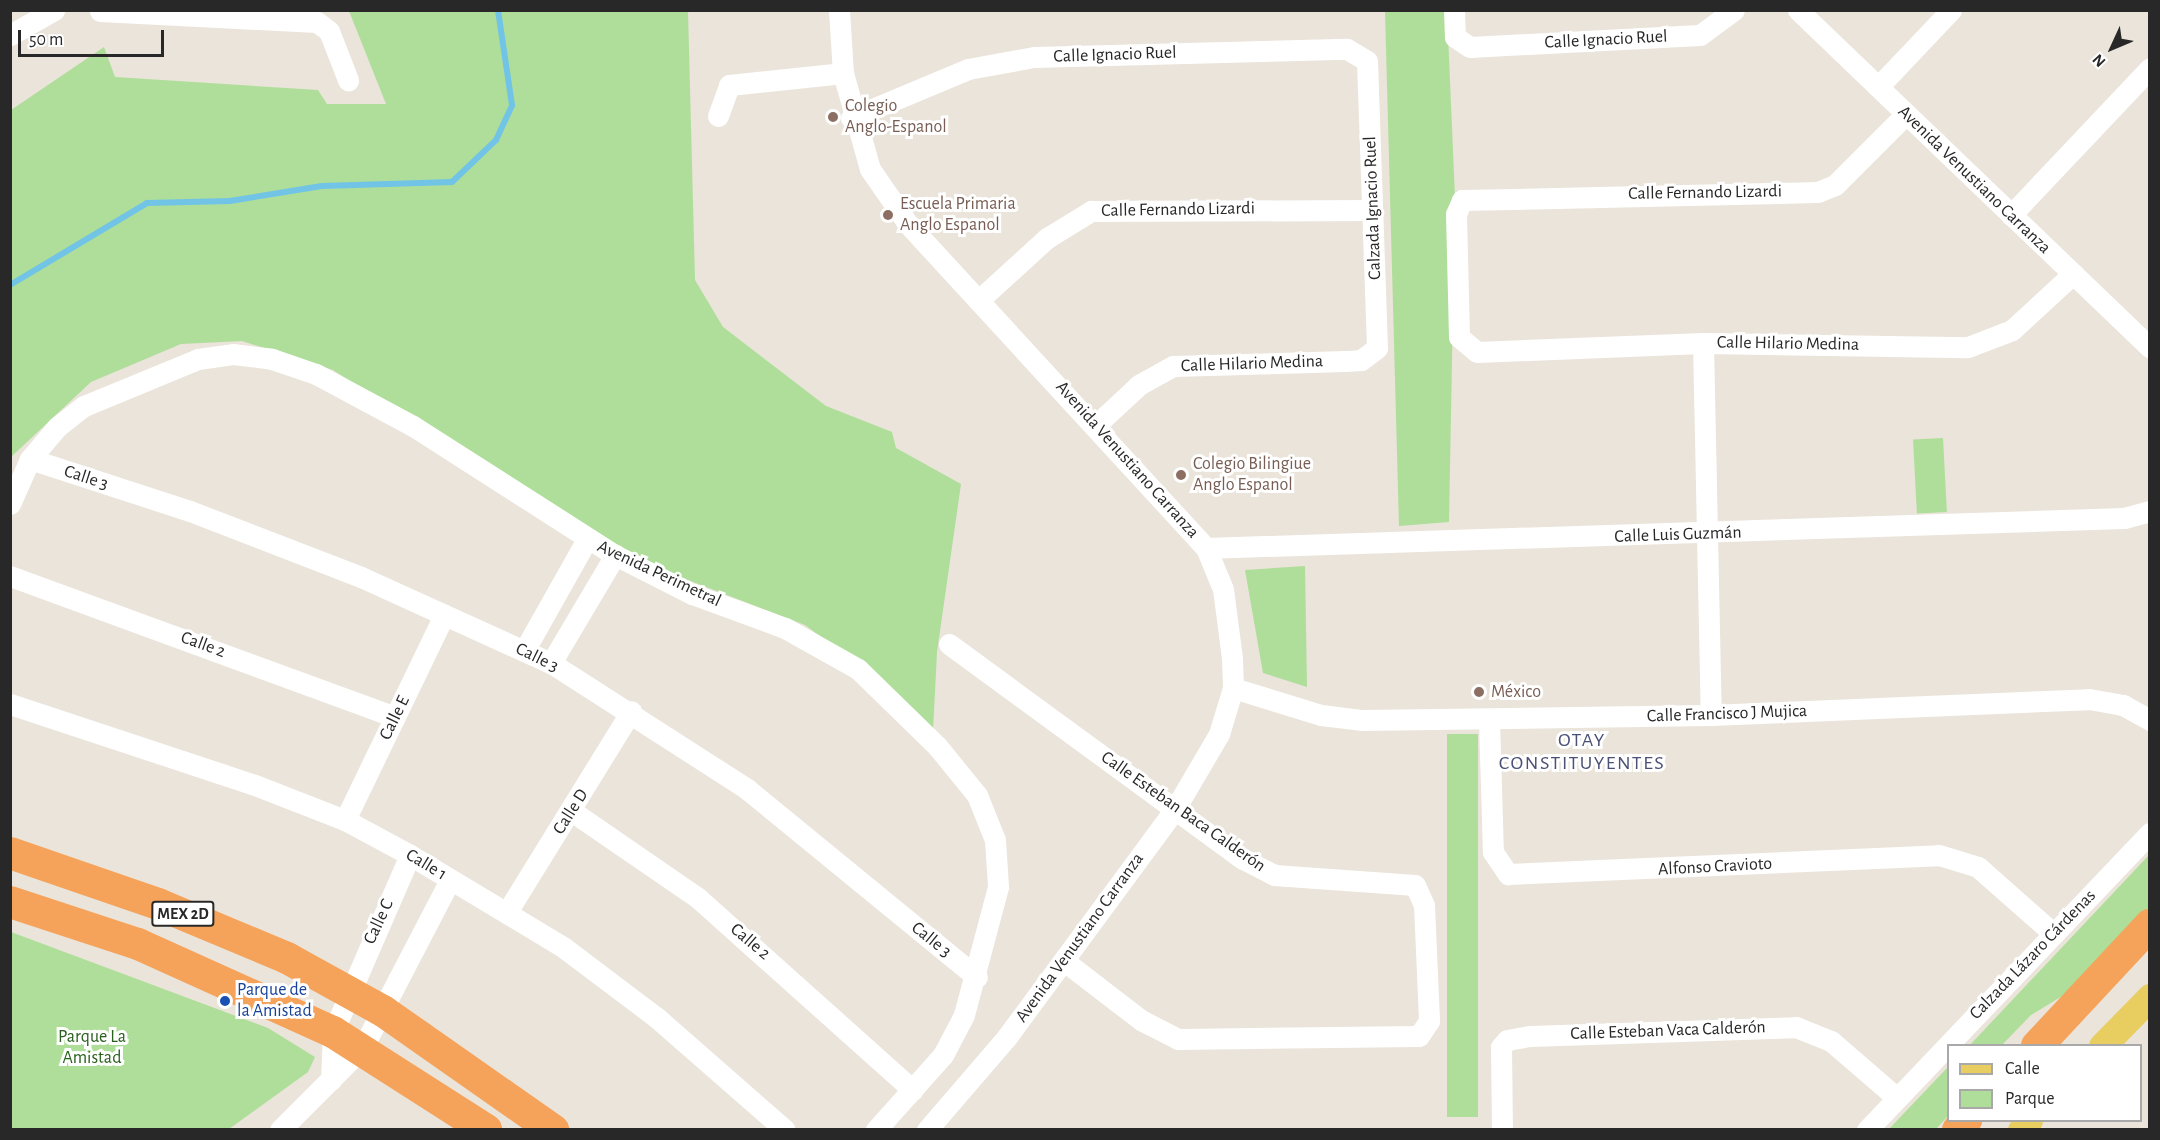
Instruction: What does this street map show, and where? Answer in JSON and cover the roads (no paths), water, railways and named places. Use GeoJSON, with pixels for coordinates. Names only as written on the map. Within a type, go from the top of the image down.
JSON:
{"type":"FeatureCollection","features":[{"type":"Feature","properties":{"kind":"highway","name":"MEX 2D"},"geometry":{"type":"LineString","coordinates":[[10,852],[158,904],[349,991],[383,1011],[554,1130]]}},
{"type":"Feature","properties":{"kind":"highway","name":"MEX 2D"},"geometry":{"type":"LineString","coordinates":[[10,902],[147,948],[333,1032],[363,1047],[486,1130]]}},
{"type":"Feature","properties":{"kind":"highway"},"geometry":{"type":"LineString","coordinates":[[2039,1044],[2150,925]]}},
{"type":"Feature","properties":{"kind":"main road"},"geometry":{"type":"LineString","coordinates":[[2104,1044],[2150,997]]}},
{"type":"Feature","properties":{"kind":"street"},"geometry":{"type":"LineString","coordinates":[[12,31],[54,10]]}},
{"type":"Feature","properties":{"kind":"street","name":"Avenida Venustiano Carranza"},"geometry":{"type":"LineString","coordinates":[[839,10],[843,73],[852,118],[870,169],[886,194],[979,300],[1096,425],[1206,548],[1229,617],[1233,688],[1219,734],[1175,809],[1064,961],[927,1130]]}},
{"type":"Feature","properties":{"kind":"street","name":"Calle Ignacio Ruel"},"geometry":{"type":"LineString","coordinates":[[1454,10],[1455,37],[1470,47],[1700,34],[1734,10]]}},
{"type":"Feature","properties":{"kind":"street","name":"Avenida Venustiano Carranza"},"geometry":{"type":"LineString","coordinates":[[1798,10],[1905,115],[2147,341]]}},
{"type":"Feature","properties":{"kind":"street"},"geometry":{"type":"LineString","coordinates":[[1878,87],[1951,10]]}},
{"type":"Feature","properties":{"kind":"street"},"geometry":{"type":"LineString","coordinates":[[100,11],[297,15],[326,27],[348,80]]}},
{"type":"Feature","properties":{"kind":"street","name":"Calle Ignacio Ruel"},"geometry":{"type":"LineString","coordinates":[[852,118],[968,69],[1034,57],[1347,49],[1366,61],[1369,80]]}},
{"type":"Feature","properties":{"kind":"street"},"geometry":{"type":"LineString","coordinates":[[2011,214],[2150,68]]}},
{"type":"Feature","properties":{"kind":"street"},"geometry":{"type":"LineString","coordinates":[[718,116],[729,85],[843,73]]}},
{"type":"Feature","properties":{"kind":"street","name":"Calzada Ignacio Ruel"},"geometry":{"type":"LineString","coordinates":[[1369,80],[1372,210],[1380,335]]}},
{"type":"Feature","properties":{"kind":"street","name":"Calle Fernando Lizardi"},"geometry":{"type":"LineString","coordinates":[[1477,352],[1459,337],[1456,214],[1462,200],[1474,196],[1818,192],[1835,185],[1905,115]]}},
{"type":"Feature","properties":{"kind":"street","name":"Calle Fernando Lizardi"},"geometry":{"type":"LineString","coordinates":[[979,300],[1047,238],[1091,211],[1372,210]]}},
{"type":"Feature","properties":{"kind":"street","name":"Calle Hilario Medina"},"geometry":{"type":"LineString","coordinates":[[1477,352],[1703,343],[1968,347],[2012,330],[2073,274]]}},
{"type":"Feature","properties":{"kind":"street","name":"Calle Hilario Medina"},"geometry":{"type":"LineString","coordinates":[[1096,425],[1139,385],[1173,366],[1361,360],[1377,348],[1380,335]]}},
{"type":"Feature","properties":{"kind":"street"},"geometry":{"type":"LineString","coordinates":[[1703,343],[1710,534],[1712,715]]}},
{"type":"Feature","properties":{"kind":"street","name":"Avenida Perimetral"},"geometry":{"type":"LineString","coordinates":[[10,504],[30,459],[57,427],[118,388],[198,359],[233,354],[272,359],[316,374],[413,426],[615,555],[842,658],[937,746],[977,795],[995,840],[998,887],[977,977],[943,1054],[876,1130]]}},
{"type":"Feature","properties":{"kind":"street","name":"Calle 3"},"geometry":{"type":"LineString","coordinates":[[30,459],[201,515],[444,615],[551,663],[631,711],[806,834],[977,977]]}},
{"type":"Feature","properties":{"kind":"street","name":"Calle Luis Guzmán"},"geometry":{"type":"LineString","coordinates":[[1206,548],[1710,534],[2124,519],[2150,511]]}},
{"type":"Feature","properties":{"kind":"street"},"geometry":{"type":"LineString","coordinates":[[524,651],[586,538]]}},
{"type":"Feature","properties":{"kind":"street"},"geometry":{"type":"LineString","coordinates":[[551,663],[615,555]]}},
{"type":"Feature","properties":{"kind":"street","name":"Calle 2"},"geometry":{"type":"LineString","coordinates":[[10,576],[395,717]]}},
{"type":"Feature","properties":{"kind":"street","name":"Calle E"},"geometry":{"type":"LineString","coordinates":[[345,820],[444,615]]}},
{"type":"Feature","properties":{"kind":"street","name":"Calle Esteban Baca Calderón"},"geometry":{"type":"LineString","coordinates":[[949,644],[1175,809],[1274,875],[1415,885],[1424,905],[1430,1021],[1425,1034],[1178,1039],[1141,1020],[1064,961]]}},
{"type":"Feature","properties":{"kind":"street","name":"Calle Francisco J Mujica"},"geometry":{"type":"LineString","coordinates":[[1233,688],[1340,719],[1489,720],[1712,715],[2089,699],[2123,705],[2150,720]]}},
{"type":"Feature","properties":{"kind":"street","name":"Calle 1"},"geometry":{"type":"LineString","coordinates":[[10,704],[345,820],[410,855],[507,912],[656,1017],[785,1130]]}},
{"type":"Feature","properties":{"kind":"street","name":"Calle D"},"geometry":{"type":"LineString","coordinates":[[507,912],[573,812],[631,711]]}},
{"type":"Feature","properties":{"kind":"street","name":"Alfonso Cravioto"},"geometry":{"type":"LineString","coordinates":[[1489,720],[1493,852],[1508,874],[1939,855],[1978,867],[2054,934]]}},
{"type":"Feature","properties":{"kind":"street","name":"Calle 2"},"geometry":{"type":"LineString","coordinates":[[573,812],[698,898],[913,1090]]}},
{"type":"Feature","properties":{"kind":"street","name":"Calzada Lázaro Cárdenas"},"geometry":{"type":"LineString","coordinates":[[1949,1044],[2150,833]]}},
{"type":"Feature","properties":{"kind":"street","name":"Calle C"},"geometry":{"type":"LineString","coordinates":[[331,1080],[333,1032],[410,855]]}},
{"type":"Feature","properties":{"kind":"street"},"geometry":{"type":"LineString","coordinates":[[280,1130],[363,1047],[450,880]]}},
{"type":"Feature","properties":{"kind":"street","name":"Calle Esteban Vaca Calderón"},"geometry":{"type":"LineString","coordinates":[[1502,1130],[1501,1047],[1507,1040],[1530,1036],[1805,1029],[1831,1041],[1897,1098]]}},
{"type":"Feature","properties":{"kind":"street","name":"Calzada Lázaro Cárdenas"},"geometry":{"type":"LineString","coordinates":[[1868,1130],[1947,1046]]}},
{"type":"Feature","properties":{"kind":"waterway"},"geometry":{"type":"LineString","coordinates":[[10,285],[147,203],[230,201],[322,186],[452,182],[496,140],[512,105],[498,10]]}},
{"type":"Feature","properties":{"kind":"place","name":"Colegio Anglo-Espanol"},"geometry":{"type":"Point","coordinates":[833,117]}},
{"type":"Feature","properties":{"kind":"place","name":"Escuela Primaria Anglo Espanol"},"geometry":{"type":"Point","coordinates":[888,215]}},
{"type":"Feature","properties":{"kind":"place","name":"Colegio Bilingiue Anglo Espanol"},"geometry":{"type":"Point","coordinates":[1181,475]}},
{"type":"Feature","properties":{"kind":"place","name":"México"},"geometry":{"type":"Point","coordinates":[1479,692]}},
{"type":"Feature","properties":{"kind":"place","name":"Parque de la Amistad"},"geometry":{"type":"Point","coordinates":[225,1001]}},
{"type":"Feature","properties":{"kind":"district","name":"OTAY CONSTITUYENTES"},"geometry":{"type":"Point","coordinates":[1582,752]}},
{"type":"Feature","properties":{"kind":"park label","name":"Parque La Amistad"},"geometry":{"type":"Point","coordinates":[92,1048]}}]}
